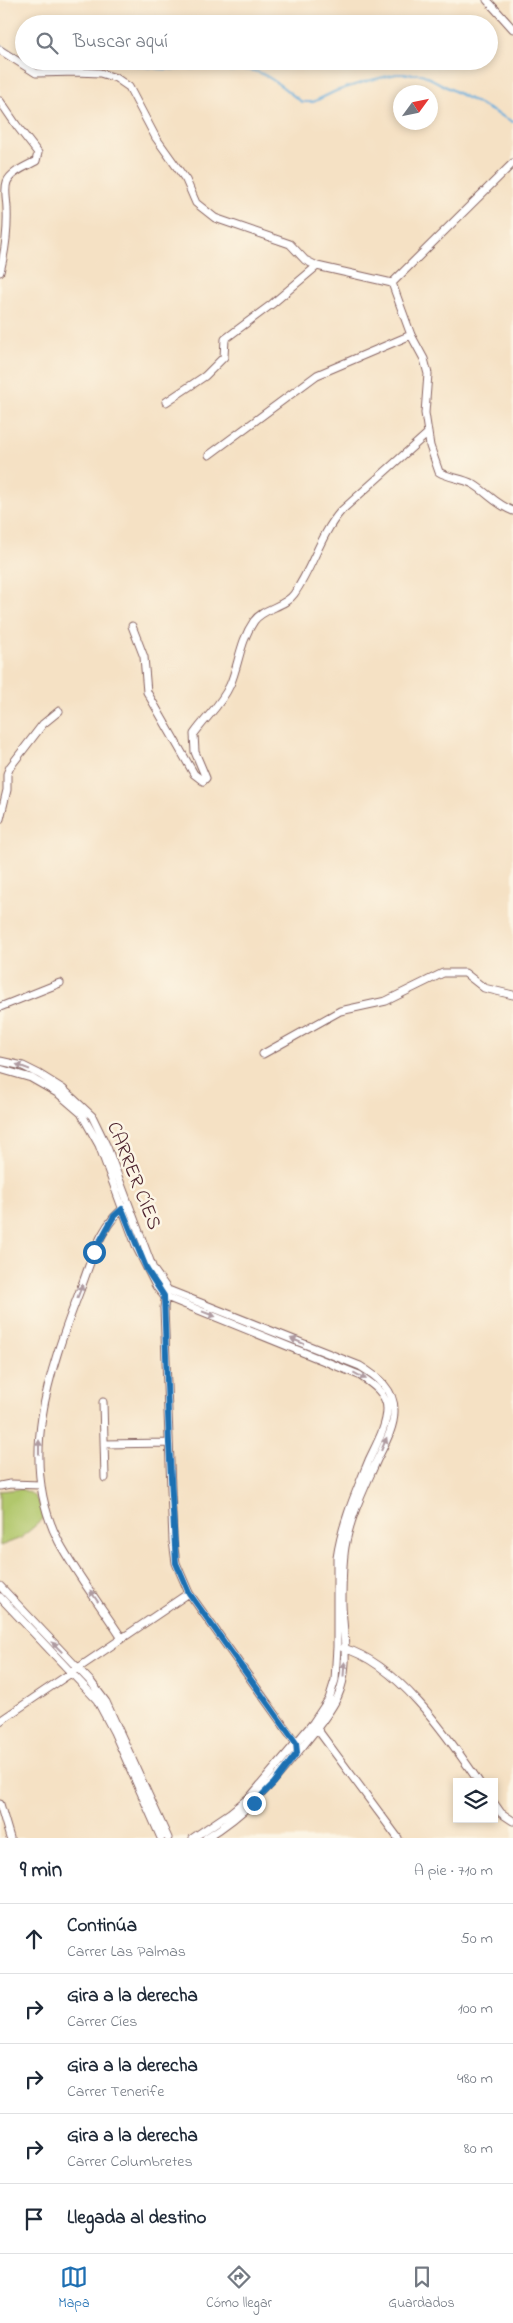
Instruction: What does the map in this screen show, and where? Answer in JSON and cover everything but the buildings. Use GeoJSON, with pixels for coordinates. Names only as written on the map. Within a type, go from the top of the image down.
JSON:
{"type":"FeatureCollection","features":[{"type":"Feature","properties":{"kind":"street"},"geometry":{"type":"LineString","coordinates":[[487,0],[513,29]]}},
{"type":"Feature","properties":{"kind":"street"},"geometry":{"type":"LineString","coordinates":[[504,21],[513,24]]}},
{"type":"Feature","properties":{"kind":"street"},"geometry":{"type":"LineString","coordinates":[[0,50],[15,60]]}},
{"type":"Feature","properties":{"kind":"street"},"geometry":{"type":"LineString","coordinates":[[31,70],[36,73],[100,73],[116,78],[129,87],[156,138],[186,180],[196,203],[215,218],[290,244],[305,260],[317,266],[392,283]]}},
{"type":"Feature","properties":{"kind":"street"},"geometry":{"type":"LineString","coordinates":[[0,101],[16,126],[38,153],[36,161],[14,174],[8,180],[6,189],[7,226],[5,254],[0,272]]}},
{"type":"Feature","properties":{"kind":"street"},"geometry":{"type":"LineString","coordinates":[[392,283],[513,163]]}},
{"type":"Feature","properties":{"kind":"street"},"geometry":{"type":"LineString","coordinates":[[166,402],[205,376],[224,357],[225,339],[272,304],[317,266]]}},
{"type":"Feature","properties":{"kind":"street"},"geometry":{"type":"LineString","coordinates":[[392,283],[411,335],[424,359],[428,374],[425,413],[428,433],[439,472],[470,483],[482,490],[492,500],[513,511]]}},
{"type":"Feature","properties":{"kind":"street"},"geometry":{"type":"LineString","coordinates":[[209,455],[317,375],[411,335]]}},
{"type":"Feature","properties":{"kind":"street"},"geometry":{"type":"LineString","coordinates":[[132,626],[144,657],[148,692],[194,774],[203,781],[206,778],[195,752],[194,734],[201,724],[209,718],[229,688],[238,655],[250,627],[256,619],[293,596],[312,563],[330,524],[341,511],[428,433]]}},
{"type":"Feature","properties":{"kind":"street"},"geometry":{"type":"LineString","coordinates":[[0,819],[7,790],[7,774],[10,767],[43,724],[60,711]]}},
{"type":"Feature","properties":{"kind":"street"},"geometry":{"type":"LineString","coordinates":[[264,1054],[340,1011],[386,1001],[443,972],[465,973],[484,988],[513,995]]}},
{"type":"Feature","properties":{"kind":"street"},"geometry":{"type":"LineString","coordinates":[[0,1007],[60,983]]}},
{"type":"Feature","properties":{"kind":"street","name":"CARRER CÍES"},"geometry":{"type":"LineString","coordinates":[[0,1061],[22,1066],[39,1074],[63,1089],[92,1116],[107,1147],[147,1270],[166,1293]]}},
{"type":"Feature","properties":{"kind":"street","name":"CARRER CÍES"},"geometry":{"type":"LineString","coordinates":[[0,1069],[31,1078],[59,1094],[81,1113],[99,1145],[125,1207]]}},
{"type":"Feature","properties":{"kind":"street"},"geometry":{"type":"LineString","coordinates":[[121,1637],[59,1541],[44,1503],[41,1485],[39,1429],[55,1365],[94,1252],[114,1216],[125,1207]]}},
{"type":"Feature","properties":{"kind":"street"},"geometry":{"type":"LineString","coordinates":[[166,1293],[169,1443],[176,1563],[189,1593],[296,1743],[297,1753]]}},
{"type":"Feature","properties":{"kind":"street"},"geometry":{"type":"LineString","coordinates":[[166,1293],[359,1375],[378,1389],[384,1398],[387,1409],[346,1516],[339,1542],[336,1592],[337,1647],[335,1680],[329,1699],[315,1726],[296,1743],[251,1796],[193,1838]]}},
{"type":"Feature","properties":{"kind":"street"},"geometry":{"type":"LineString","coordinates":[[166,1293],[360,1366],[380,1380],[392,1396],[394,1411],[393,1424],[364,1488],[346,1545],[342,1571],[345,1648],[343,1678],[337,1697],[274,1783],[254,1803],[206,1838]]}},
{"type":"Feature","properties":{"kind":"street"},"geometry":{"type":"LineString","coordinates":[[103,1402],[106,1478]]}},
{"type":"Feature","properties":{"kind":"street"},"geometry":{"type":"LineString","coordinates":[[104,1444],[169,1443]]}},
{"type":"Feature","properties":{"kind":"street"},"geometry":{"type":"LineString","coordinates":[[0,1486],[10,1484],[41,1485]]}},
{"type":"Feature","properties":{"kind":"street"},"geometry":{"type":"LineString","coordinates":[[0,1586],[78,1668],[106,1702],[168,1838]]}},
{"type":"Feature","properties":{"kind":"street"},"geometry":{"type":"LineString","coordinates":[[0,1720],[189,1593]]}},
{"type":"Feature","properties":{"kind":"street"},"geometry":{"type":"LineString","coordinates":[[0,1597],[97,1700],[106,1715],[161,1838]]}},
{"type":"Feature","properties":{"kind":"street"},"geometry":{"type":"LineString","coordinates":[[337,1647],[345,1648],[366,1658],[412,1695],[436,1723],[476,1778]]}},
{"type":"Feature","properties":{"kind":"street"},"geometry":{"type":"LineString","coordinates":[[315,1726],[398,1838]]}},
{"type":"Feature","properties":{"kind":"street"},"geometry":{"type":"LineString","coordinates":[[0,1804],[10,1838]]}},
{"type":"Feature","properties":{"kind":"street"},"geometry":{"type":"LineString","coordinates":[[498,1809],[513,1822]]}},
{"type":"Feature","properties":{"kind":"green space"},"geometry":{"type":"Polygon","coordinates":[[[20,1489],[34,1496],[44,1518],[21,1538],[0,1546],[0,1491],[20,1489]]]}},
{"type":"Feature","properties":{"kind":"waterway"},"geometry":{"type":"LineString","coordinates":[[0,45],[15,54]]}},
{"type":"Feature","properties":{"kind":"waterway"},"geometry":{"type":"LineString","coordinates":[[229,70],[236,70]]}},
{"type":"Feature","properties":{"kind":"waterway"},"geometry":{"type":"LineString","coordinates":[[251,70],[277,83],[302,102],[313,102],[336,91],[396,74],[422,74],[513,122]]}},
{"type":"Feature","properties":{"kind":"route"},"geometry":{"type":"LineString","coordinates":[[94,1252],[114,1216],[122,1209],[147,1270],[164,1296],[173,1541],[176,1563],[189,1593],[296,1743],[297,1753],[274,1783],[254,1803]]}}]}
